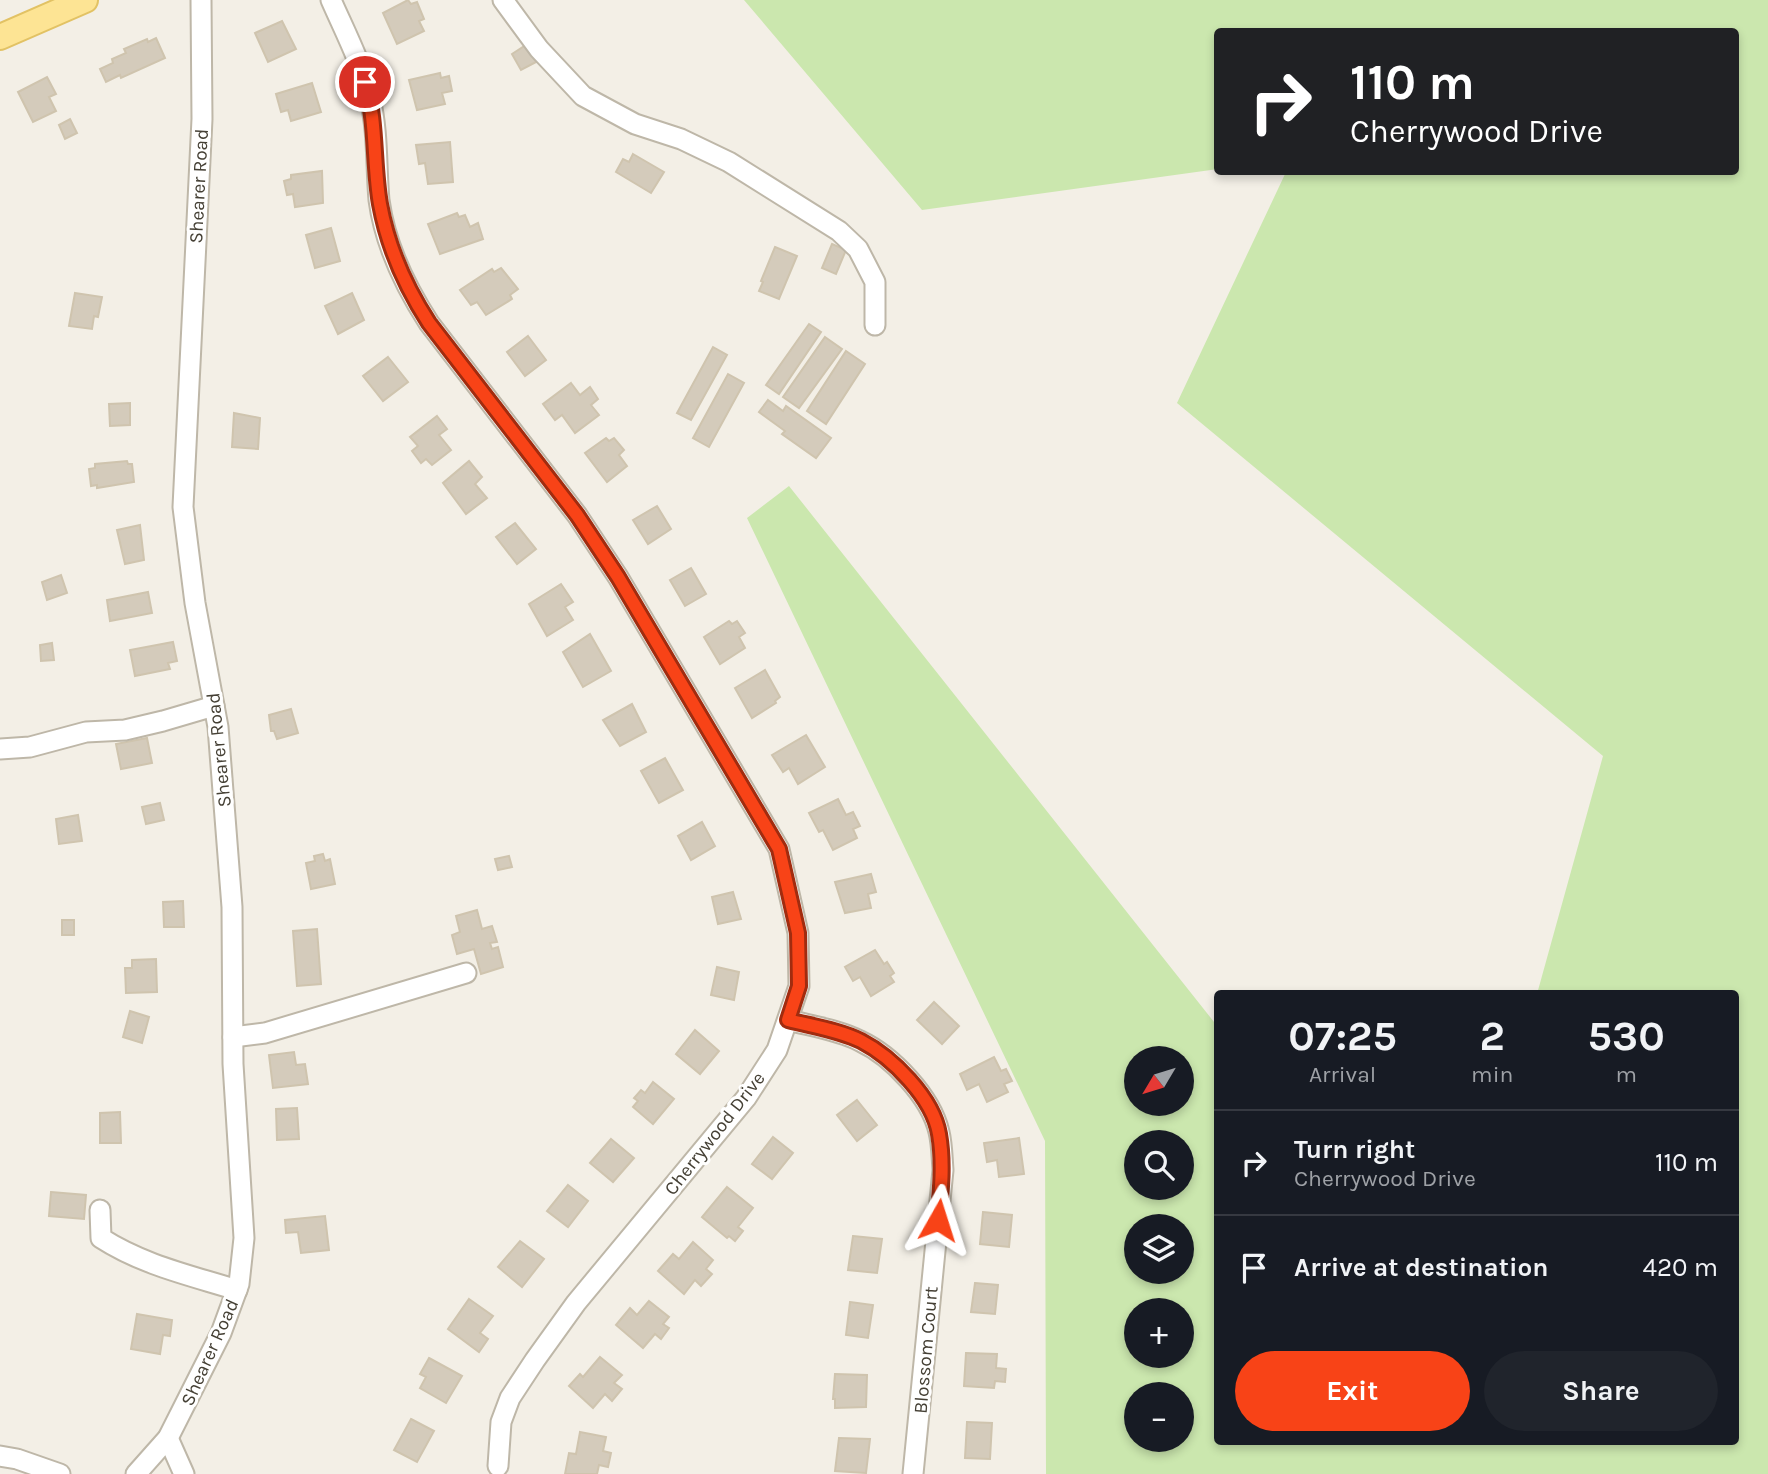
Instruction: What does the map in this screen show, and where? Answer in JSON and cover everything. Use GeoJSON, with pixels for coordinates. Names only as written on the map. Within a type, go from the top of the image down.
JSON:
{"type":"FeatureCollection","features":[{"type":"Feature","properties":{"kind":"main road"},"geometry":{"type":"LineString","coordinates":[[0,37],[85,0]]}},
{"type":"Feature","properties":{"kind":"street","name":"Shearer Road"},"geometry":{"type":"LineString","coordinates":[[136,1474],[168,1438],[221,1333],[237,1290],[244,1238],[233,1037],[232,907],[218,727],[195,603],[183,507],[202,119],[201,0]]}},
{"type":"Feature","properties":{"kind":"street","name":"Cherrywood Drive"},"geometry":{"type":"LineString","coordinates":[[331,0],[359,63],[371,101],[380,204],[393,255],[409,293],[429,323],[577,515],[618,577],[779,849],[798,933],[799,986],[777,1050],[746,1098],[576,1303],[535,1360],[510,1398],[501,1422],[498,1466]]}},
{"type":"Feature","properties":{"kind":"street"},"geometry":{"type":"LineString","coordinates":[[503,0],[539,49],[583,96],[635,124],[681,139],[729,162],[839,231],[858,249],[875,282],[875,325]]}},
{"type":"Feature","properties":{"kind":"street"},"geometry":{"type":"LineString","coordinates":[[0,749],[30,747],[86,732],[125,730],[215,706]]}},
{"type":"Feature","properties":{"kind":"street"},"geometry":{"type":"LineString","coordinates":[[233,1037],[265,1033],[466,973]]}},
{"type":"Feature","properties":{"kind":"street","name":"Blossom Court"},"geometry":{"type":"LineString","coordinates":[[788,1020],[859,1040],[881,1053],[911,1080],[939,1131],[943,1170],[914,1474]]}},
{"type":"Feature","properties":{"kind":"street"},"geometry":{"type":"LineString","coordinates":[[100,1210],[101,1238],[124,1252],[159,1267],[237,1290]]}},
{"type":"Feature","properties":{"kind":"street"},"geometry":{"type":"LineString","coordinates":[[168,1438],[181,1470]]}},
{"type":"Feature","properties":{"kind":"street"},"geometry":{"type":"LineString","coordinates":[[0,1457],[17,1459],[60,1474]]}},
{"type":"Feature","properties":{"kind":"green space"},"geometry":{"type":"Polygon","coordinates":[[[744,0],[1768,0],[1768,1474],[1046,1474],[1045,1141],[747,518],[789,486],[1214,1022],[1214,1445],[1739,1445],[1739,990],[1538,990],[1603,756],[1177,403],[1285,175],[1739,175],[1739,28],[1214,28],[1214,170],[922,210],[744,0]]]}},
{"type":"Feature","properties":{"kind":"building"},"geometry":{"type":"Polygon","coordinates":[[[408,0],[411,4],[417,2],[424,19],[419,21],[424,31],[397,44],[383,13],[408,0]]]}},
{"type":"Feature","properties":{"kind":"building"},"geometry":{"type":"Polygon","coordinates":[[[282,21],[296,49],[268,62],[255,33],[282,21]]]}},
{"type":"Feature","properties":{"kind":"building"},"geometry":{"type":"Polygon","coordinates":[[[156,38],[165,58],[106,82],[100,69],[113,63],[112,59],[126,53],[124,49],[156,38]]]}},
{"type":"Feature","properties":{"kind":"building"},"geometry":{"type":"Polygon","coordinates":[[[526,45],[536,62],[521,70],[512,54],[526,45]]]}},
{"type":"Feature","properties":{"kind":"building"},"geometry":{"type":"Polygon","coordinates":[[[440,73],[441,78],[449,76],[452,91],[442,93],[445,104],[417,110],[409,80],[440,73]]]}},
{"type":"Feature","properties":{"kind":"building"},"geometry":{"type":"Polygon","coordinates":[[[47,77],[56,94],[49,97],[56,111],[33,122],[18,92],[47,77]]]}},
{"type":"Feature","properties":{"kind":"building"},"geometry":{"type":"Polygon","coordinates":[[[312,83],[321,112],[291,121],[288,110],[281,112],[276,94],[312,83]]]}},
{"type":"Feature","properties":{"kind":"building"},"geometry":{"type":"Polygon","coordinates":[[[70,119],[77,133],[65,139],[59,125],[70,119]]]}},
{"type":"Feature","properties":{"kind":"building"},"geometry":{"type":"Polygon","coordinates":[[[450,142],[453,182],[428,184],[425,163],[419,164],[416,145],[450,142]]]}},
{"type":"Feature","properties":{"kind":"building"},"geometry":{"type":"Polygon","coordinates":[[[633,154],[664,172],[651,193],[616,172],[623,159],[629,162],[633,154]]]}},
{"type":"Feature","properties":{"kind":"building"},"geometry":{"type":"Polygon","coordinates":[[[322,171],[323,203],[295,207],[293,194],[287,195],[284,181],[291,179],[291,175],[322,171]]]}},
{"type":"Feature","properties":{"kind":"building"},"geometry":{"type":"Polygon","coordinates":[[[457,213],[459,217],[465,215],[470,227],[478,223],[483,239],[440,254],[428,224],[457,213]]]}},
{"type":"Feature","properties":{"kind":"building"},"geometry":{"type":"Polygon","coordinates":[[[331,228],[340,261],[315,268],[306,235],[331,228]]]}},
{"type":"Feature","properties":{"kind":"building"},"geometry":{"type":"Polygon","coordinates":[[[832,244],[846,250],[836,274],[822,268],[832,244]]]}},
{"type":"Feature","properties":{"kind":"building"},"geometry":{"type":"Polygon","coordinates":[[[775,247],[797,256],[779,299],[759,291],[775,247]]]}},
{"type":"Feature","properties":{"kind":"building"},"geometry":{"type":"Polygon","coordinates":[[[501,268],[518,289],[510,295],[512,299],[486,315],[477,302],[471,305],[460,290],[492,269],[494,272],[501,268]]]}},
{"type":"Feature","properties":{"kind":"building"},"geometry":{"type":"Polygon","coordinates":[[[75,293],[102,297],[98,317],[94,316],[92,329],[69,326],[75,293]]]}},
{"type":"Feature","properties":{"kind":"building"},"geometry":{"type":"Polygon","coordinates":[[[352,293],[364,320],[338,334],[325,306],[352,293]]]}},
{"type":"Feature","properties":{"kind":"building"},"geometry":{"type":"Polygon","coordinates":[[[809,324],[821,332],[779,394],[766,385],[809,324]]]}},
{"type":"Feature","properties":{"kind":"building"},"geometry":{"type":"Polygon","coordinates":[[[528,336],[546,360],[525,376],[507,352],[528,336]]]}},
{"type":"Feature","properties":{"kind":"building"},"geometry":{"type":"Polygon","coordinates":[[[825,337],[842,349],[799,408],[783,397],[825,337]]]}},
{"type":"Feature","properties":{"kind":"building"},"geometry":{"type":"Polygon","coordinates":[[[713,347],[727,355],[691,420],[677,413],[713,347]]]}},
{"type":"Feature","properties":{"kind":"building"},"geometry":{"type":"Polygon","coordinates":[[[846,351],[865,364],[826,424],[807,411],[846,351]]]}},
{"type":"Feature","properties":{"kind":"building"},"geometry":{"type":"Polygon","coordinates":[[[388,357],[408,382],[383,401],[363,376],[388,357]]]}},
{"type":"Feature","properties":{"kind":"building"},"geometry":{"type":"Polygon","coordinates":[[[728,374],[744,383],[709,447],[693,438],[728,374]]]}},
{"type":"Feature","properties":{"kind":"building"},"geometry":{"type":"Polygon","coordinates":[[[571,383],[580,395],[590,387],[598,399],[591,405],[599,415],[575,433],[562,415],[555,420],[543,404],[571,383]]]}},
{"type":"Feature","properties":{"kind":"building"},"geometry":{"type":"Polygon","coordinates":[[[768,400],[783,411],[786,406],[831,438],[816,458],[782,434],[785,431],[759,412],[768,400]]]}},
{"type":"Feature","properties":{"kind":"building"},"geometry":{"type":"Polygon","coordinates":[[[130,403],[130,425],[110,426],[109,404],[130,403]]]}},
{"type":"Feature","properties":{"kind":"building"},"geometry":{"type":"Polygon","coordinates":[[[234,413],[260,418],[258,449],[232,447],[234,413]]]}},
{"type":"Feature","properties":{"kind":"building"},"geometry":{"type":"Polygon","coordinates":[[[437,416],[447,429],[439,435],[451,450],[432,465],[426,459],[421,463],[412,451],[418,446],[410,437],[437,416]]]}},
{"type":"Feature","properties":{"kind":"building"},"geometry":{"type":"Polygon","coordinates":[[[606,438],[609,441],[614,438],[624,450],[619,455],[627,466],[607,482],[585,453],[606,438]]]}},
{"type":"Feature","properties":{"kind":"building"},"geometry":{"type":"Polygon","coordinates":[[[127,461],[132,464],[134,482],[97,488],[97,485],[91,486],[89,469],[95,468],[95,464],[127,461]]]}},
{"type":"Feature","properties":{"kind":"building"},"geometry":{"type":"Polygon","coordinates":[[[469,461],[482,477],[475,484],[487,498],[466,514],[443,483],[469,461]]]}},
{"type":"Feature","properties":{"kind":"building"},"geometry":{"type":"Polygon","coordinates":[[[657,506],[671,529],[648,544],[633,520],[657,506]]]}},
{"type":"Feature","properties":{"kind":"building"},"geometry":{"type":"Polygon","coordinates":[[[515,523],[536,549],[517,564],[496,537],[515,523]]]}},
{"type":"Feature","properties":{"kind":"building"},"geometry":{"type":"Polygon","coordinates":[[[140,525],[144,560],[125,564],[117,530],[140,525]]]}},
{"type":"Feature","properties":{"kind":"building"},"geometry":{"type":"Polygon","coordinates":[[[691,568],[706,594],[685,606],[670,580],[691,568]]]}},
{"type":"Feature","properties":{"kind":"building"},"geometry":{"type":"Polygon","coordinates":[[[61,575],[67,593],[47,600],[42,582],[61,575]]]}},
{"type":"Feature","properties":{"kind":"building"},"geometry":{"type":"Polygon","coordinates":[[[561,584],[573,602],[565,607],[573,620],[547,636],[529,604],[561,584]]]}},
{"type":"Feature","properties":{"kind":"building"},"geometry":{"type":"Polygon","coordinates":[[[148,592],[152,613],[110,621],[107,600],[148,592]]]}},
{"type":"Feature","properties":{"kind":"building"},"geometry":{"type":"Polygon","coordinates":[[[729,621],[732,624],[737,621],[745,633],[739,637],[745,648],[720,664],[704,637],[729,621]]]}},
{"type":"Feature","properties":{"kind":"building"},"geometry":{"type":"Polygon","coordinates":[[[590,634],[611,671],[583,687],[563,652],[590,634]]]}},
{"type":"Feature","properties":{"kind":"building"},"geometry":{"type":"Polygon","coordinates":[[[173,642],[177,661],[168,663],[170,669],[135,676],[130,650],[173,642]]]}},
{"type":"Feature","properties":{"kind":"building"},"geometry":{"type":"Polygon","coordinates":[[[52,643],[54,660],[41,661],[40,645],[52,643]]]}},
{"type":"Feature","properties":{"kind":"building"},"geometry":{"type":"Polygon","coordinates":[[[765,670],[780,697],[776,703],[752,718],[735,688],[765,670]]]}},
{"type":"Feature","properties":{"kind":"building"},"geometry":{"type":"Polygon","coordinates":[[[632,704],[646,732],[620,746],[603,720],[632,704]]]}},
{"type":"Feature","properties":{"kind":"building"},"geometry":{"type":"Polygon","coordinates":[[[291,709],[298,733],[277,739],[274,731],[271,731],[269,715],[291,709]]]}},
{"type":"Feature","properties":{"kind":"building"},"geometry":{"type":"Polygon","coordinates":[[[806,735],[825,767],[798,784],[789,768],[783,772],[772,755],[806,735]]]}},
{"type":"Feature","properties":{"kind":"building"},"geometry":{"type":"Polygon","coordinates":[[[147,738],[152,763],[121,769],[116,744],[147,738]]]}},
{"type":"Feature","properties":{"kind":"building"},"geometry":{"type":"Polygon","coordinates":[[[665,758],[683,790],[659,803],[641,771],[665,758]]]}},
{"type":"Feature","properties":{"kind":"building"},"geometry":{"type":"Polygon","coordinates":[[[838,799],[846,815],[853,812],[860,826],[853,829],[857,838],[833,850],[823,830],[819,832],[809,813],[838,799]]]}},
{"type":"Feature","properties":{"kind":"building"},"geometry":{"type":"Polygon","coordinates":[[[160,803],[164,820],[146,824],[142,807],[160,803]]]}},
{"type":"Feature","properties":{"kind":"building"},"geometry":{"type":"Polygon","coordinates":[[[78,815],[82,841],[59,844],[56,819],[78,815]]]}},
{"type":"Feature","properties":{"kind":"building"},"geometry":{"type":"Polygon","coordinates":[[[702,822],[715,846],[691,860],[678,836],[702,822]]]}},
{"type":"Feature","properties":{"kind":"building"},"geometry":{"type":"Polygon","coordinates":[[[323,854],[325,861],[330,859],[335,884],[311,889],[306,863],[315,861],[314,856],[323,854]]]}},
{"type":"Feature","properties":{"kind":"building"},"geometry":{"type":"Polygon","coordinates":[[[509,856],[512,867],[498,870],[495,859],[509,856]]]}},
{"type":"Feature","properties":{"kind":"building"},"geometry":{"type":"Polygon","coordinates":[[[871,874],[876,892],[868,894],[871,908],[845,913],[835,882],[871,874]]]}},
{"type":"Feature","properties":{"kind":"building"},"geometry":{"type":"Polygon","coordinates":[[[733,892],[741,919],[718,924],[712,897],[733,892]]]}},
{"type":"Feature","properties":{"kind":"building"},"geometry":{"type":"Polygon","coordinates":[[[183,901],[184,927],[164,927],[163,902],[183,901]]]}},
{"type":"Feature","properties":{"kind":"building"},"geometry":{"type":"Polygon","coordinates":[[[477,910],[482,929],[492,926],[497,942],[490,943],[492,949],[498,947],[503,967],[481,974],[474,949],[457,954],[452,935],[460,932],[456,916],[477,910]]]}},
{"type":"Feature","properties":{"kind":"building"},"geometry":{"type":"Polygon","coordinates":[[[62,920],[74,920],[74,935],[62,935],[62,920]]]}},
{"type":"Feature","properties":{"kind":"building"},"geometry":{"type":"Polygon","coordinates":[[[317,929],[321,984],[297,986],[293,931],[317,929]]]}},
{"type":"Feature","properties":{"kind":"building"},"geometry":{"type":"Polygon","coordinates":[[[875,950],[894,973],[890,976],[894,982],[871,996],[860,977],[853,981],[845,967],[875,950]]]}},
{"type":"Feature","properties":{"kind":"building"},"geometry":{"type":"Polygon","coordinates":[[[156,959],[157,992],[126,993],[125,968],[132,968],[132,960],[156,959]]]}},
{"type":"Feature","properties":{"kind":"building"},"geometry":{"type":"Polygon","coordinates":[[[717,967],[739,972],[734,1000],[711,995],[717,967]]]}},
{"type":"Feature","properties":{"kind":"building"},"geometry":{"type":"Polygon","coordinates":[[[934,1002],[959,1026],[942,1044],[917,1020],[934,1002]]]}},
{"type":"Feature","properties":{"kind":"building"},"geometry":{"type":"Polygon","coordinates":[[[130,1011],[149,1017],[142,1043],[123,1037],[130,1011]]]}},
{"type":"Feature","properties":{"kind":"building"},"geometry":{"type":"Polygon","coordinates":[[[695,1030],[719,1051],[700,1074],[676,1054],[695,1030]]]}},
{"type":"Feature","properties":{"kind":"building"},"geometry":{"type":"Polygon","coordinates":[[[294,1052],[296,1065],[305,1064],[308,1084],[273,1088],[269,1055],[294,1052]]]}},
{"type":"Feature","properties":{"kind":"building"},"geometry":{"type":"Polygon","coordinates":[[[994,1057],[1001,1071],[1006,1069],[1012,1081],[1004,1084],[1008,1092],[987,1102],[979,1084],[967,1090],[960,1074],[994,1057]]]}},
{"type":"Feature","properties":{"kind":"building"},"geometry":{"type":"Polygon","coordinates":[[[653,1082],[674,1099],[653,1124],[633,1107],[638,1101],[634,1098],[641,1090],[645,1093],[653,1082]]]}},
{"type":"Feature","properties":{"kind":"building"},"geometry":{"type":"Polygon","coordinates":[[[857,1100],[877,1125],[857,1141],[837,1115],[857,1100]]]}},
{"type":"Feature","properties":{"kind":"building"},"geometry":{"type":"Polygon","coordinates":[[[297,1108],[299,1139],[277,1140],[276,1109],[297,1108]]]}},
{"type":"Feature","properties":{"kind":"building"},"geometry":{"type":"Polygon","coordinates":[[[120,1112],[121,1143],[100,1143],[100,1113],[120,1112]]]}},
{"type":"Feature","properties":{"kind":"building"},"geometry":{"type":"Polygon","coordinates":[[[773,1137],[793,1153],[772,1179],[752,1164],[773,1137]]]}},
{"type":"Feature","properties":{"kind":"building"},"geometry":{"type":"Polygon","coordinates":[[[1019,1138],[1024,1174],[999,1177],[997,1160],[987,1162],[984,1143],[1019,1138]]]}},
{"type":"Feature","properties":{"kind":"building"},"geometry":{"type":"Polygon","coordinates":[[[611,1139],[634,1158],[613,1182],[590,1163],[611,1139]]]}},
{"type":"Feature","properties":{"kind":"building"},"geometry":{"type":"Polygon","coordinates":[[[568,1185],[588,1201],[568,1227],[547,1211],[568,1185]]]}},
{"type":"Feature","properties":{"kind":"building"},"geometry":{"type":"Polygon","coordinates":[[[727,1187],[753,1208],[738,1227],[743,1231],[735,1241],[729,1236],[727,1238],[702,1217],[727,1187]]]}},
{"type":"Feature","properties":{"kind":"building"},"geometry":{"type":"Polygon","coordinates":[[[51,1192],[86,1195],[84,1219],[49,1216],[51,1192]]]}},
{"type":"Feature","properties":{"kind":"building"},"geometry":{"type":"Polygon","coordinates":[[[983,1212],[1012,1215],[1009,1247],[980,1244],[983,1212]]]}},
{"type":"Feature","properties":{"kind":"building"},"geometry":{"type":"Polygon","coordinates":[[[325,1216],[329,1250],[301,1253],[298,1232],[286,1233],[285,1220],[325,1216]]]}},
{"type":"Feature","properties":{"kind":"building"},"geometry":{"type":"Polygon","coordinates":[[[853,1236],[882,1239],[877,1273],[848,1270],[853,1236]]]}},
{"type":"Feature","properties":{"kind":"building"},"geometry":{"type":"Polygon","coordinates":[[[520,1241],[544,1259],[522,1287],[498,1267],[520,1241]]]}},
{"type":"Feature","properties":{"kind":"building"},"geometry":{"type":"Polygon","coordinates":[[[693,1242],[713,1260],[706,1269],[712,1274],[701,1286],[695,1280],[684,1294],[658,1271],[673,1254],[679,1259],[693,1242]]]}},
{"type":"Feature","properties":{"kind":"building"},"geometry":{"type":"Polygon","coordinates":[[[975,1283],[998,1285],[995,1314],[971,1312],[975,1283]]]}},
{"type":"Feature","properties":{"kind":"building"},"geometry":{"type":"Polygon","coordinates":[[[469,1299],[493,1316],[480,1333],[488,1339],[479,1352],[448,1329],[469,1299]]]}},
{"type":"Feature","properties":{"kind":"building"},"geometry":{"type":"Polygon","coordinates":[[[649,1301],[669,1317],[663,1324],[669,1328],[661,1339],[655,1334],[643,1348],[616,1325],[630,1308],[637,1315],[649,1301]]]}},
{"type":"Feature","properties":{"kind":"building"},"geometry":{"type":"Polygon","coordinates":[[[850,1302],[873,1305],[868,1338],[846,1335],[850,1302]]]}},
{"type":"Feature","properties":{"kind":"building"},"geometry":{"type":"Polygon","coordinates":[[[137,1314],[172,1320],[170,1336],[163,1335],[160,1354],[131,1349],[137,1314]]]}},
{"type":"Feature","properties":{"kind":"building"},"geometry":{"type":"Polygon","coordinates":[[[966,1353],[997,1354],[996,1368],[1006,1369],[1005,1382],[995,1381],[994,1388],[964,1386],[966,1353]]]}},
{"type":"Feature","properties":{"kind":"building"},"geometry":{"type":"Polygon","coordinates":[[[600,1357],[622,1375],[614,1383],[622,1389],[612,1401],[605,1394],[593,1408],[569,1386],[580,1374],[583,1377],[600,1357]]]}},
{"type":"Feature","properties":{"kind":"building"},"geometry":{"type":"Polygon","coordinates":[[[429,1358],[462,1376],[446,1403],[420,1388],[426,1377],[420,1374],[429,1358]]]}},
{"type":"Feature","properties":{"kind":"building"},"geometry":{"type":"Polygon","coordinates":[[[835,1374],[867,1375],[866,1407],[835,1408],[835,1374]]]}},
{"type":"Feature","properties":{"kind":"building"},"geometry":{"type":"Polygon","coordinates":[[[411,1419],[434,1431],[417,1462],[394,1450],[411,1419]]]}},
{"type":"Feature","properties":{"kind":"building"},"geometry":{"type":"Polygon","coordinates":[[[967,1422],[992,1423],[990,1459],[965,1458],[967,1422]]]}},
{"type":"Feature","properties":{"kind":"building"},"geometry":{"type":"Polygon","coordinates":[[[580,1432],[606,1437],[603,1451],[611,1453],[608,1467],[599,1465],[597,1474],[565,1474],[569,1453],[576,1454],[580,1432]]]}},
{"type":"Feature","properties":{"kind":"building"},"geometry":{"type":"Polygon","coordinates":[[[839,1438],[870,1439],[866,1473],[835,1471],[839,1438]]]}},
{"type":"Feature","properties":{"kind":"route"},"geometry":{"type":"LineString","coordinates":[[365,82],[371,101],[380,204],[393,255],[409,293],[429,323],[577,515],[618,577],[779,849],[798,933],[799,986],[788,1020],[859,1040],[881,1053],[911,1080],[929,1110],[939,1131],[943,1170],[938,1220]]}}]}
